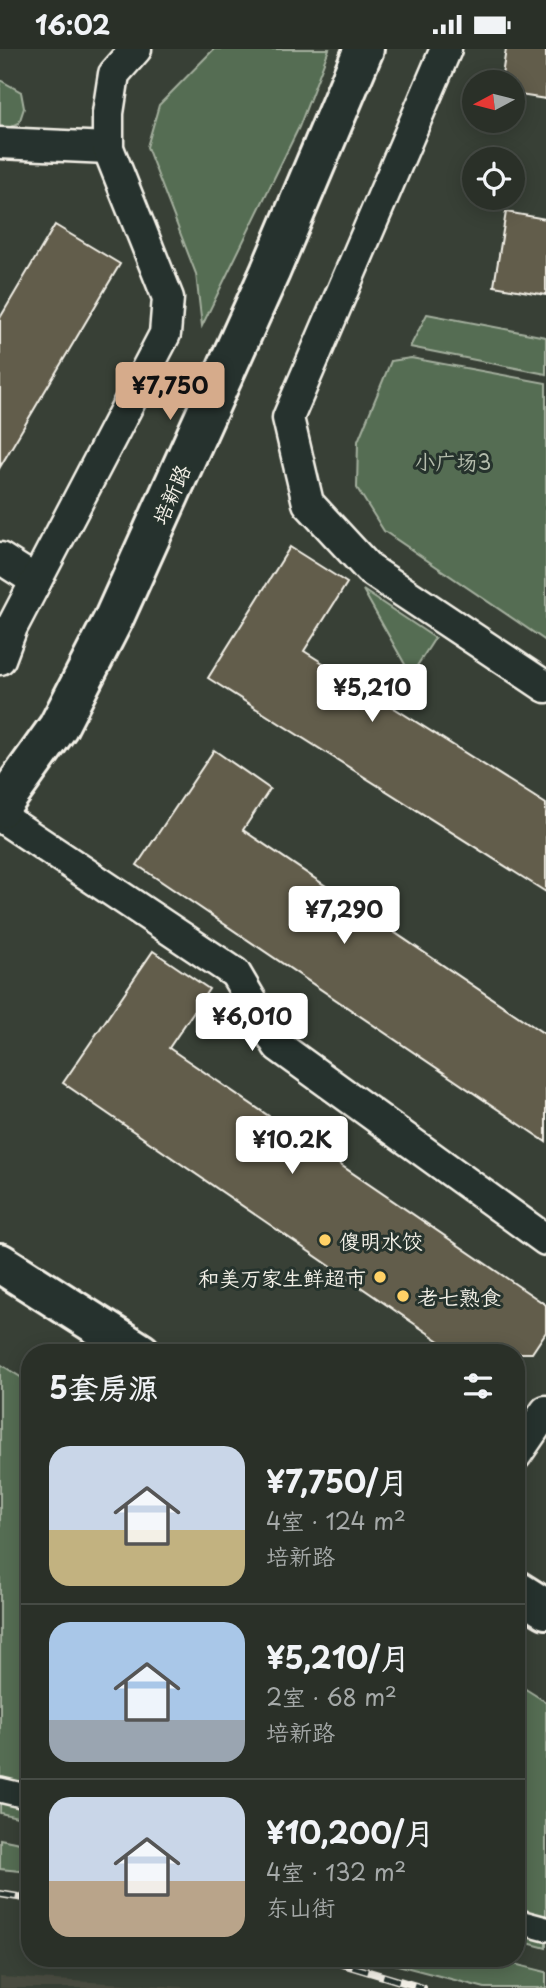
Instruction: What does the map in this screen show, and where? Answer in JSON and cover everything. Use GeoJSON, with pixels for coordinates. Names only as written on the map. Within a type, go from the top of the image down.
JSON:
{"type":"FeatureCollection","features":[{"type":"Feature","properties":{"kind":"main road","name":"培新路"},"geometry":{"type":"LineString","coordinates":[[0,809],[58,727],[113,620],[270,272],[364,49]]}},
{"type":"Feature","properties":{"kind":"main road"},"geometry":{"type":"LineString","coordinates":[[0,1263],[127,1344]]}},
{"type":"Feature","properties":{"kind":"main road"},"geometry":{"type":"LineString","coordinates":[[525,1596],[546,1609]]}},
{"type":"Feature","properties":{"kind":"street"},"geometry":{"type":"LineString","coordinates":[[0,659],[12,627],[165,334],[168,299],[108,148],[108,113],[114,74],[136,49]]}},
{"type":"Feature","properties":{"kind":"street"},"geometry":{"type":"LineString","coordinates":[[446,49],[288,418],[308,503],[369,569],[546,687]]}},
{"type":"Feature","properties":{"kind":"street"},"geometry":{"type":"LineString","coordinates":[[0,143],[108,148]]}},
{"type":"Feature","properties":{"kind":"street"},"geometry":{"type":"LineString","coordinates":[[0,558],[36,581]]}},
{"type":"Feature","properties":{"kind":"street"},"geometry":{"type":"LineString","coordinates":[[0,816],[235,973],[278,1046],[546,1240]]}},
{"type":"Feature","properties":{"kind":"street"},"geometry":{"type":"LineString","coordinates":[[525,1442],[546,1411]]}},
{"type":"Feature","properties":{"kind":"street"},"geometry":{"type":"LineString","coordinates":[[0,1790],[21,1795]]}},
{"type":"Feature","properties":{"kind":"street"},"geometry":{"type":"LineString","coordinates":[[525,1923],[546,1929]]}},
{"type":"Feature","properties":{"kind":"shaded area"},"geometry":{"type":"Polygon","coordinates":[[[0,1977],[201,1988],[0,1988],[0,1977]]]}},
{"type":"Feature","properties":{"kind":"green space"},"geometry":{"type":"Polygon","coordinates":[[[214,49],[329,49],[299,127],[202,326],[196,274],[147,147],[159,105],[214,49]]]}},
{"type":"Feature","properties":{"kind":"green space"},"geometry":{"type":"Polygon","coordinates":[[[0,80],[21,92],[24,108],[19,123],[2,131],[0,131],[0,80]]]}},
{"type":"Feature","properties":{"kind":"green space"},"geometry":{"type":"Polygon","coordinates":[[[427,314],[546,337],[546,374],[410,347],[427,314]]]}},
{"type":"Feature","properties":{"kind":"green space","name":"小广场3"},"geometry":{"type":"Polygon","coordinates":[[[411,358],[546,383],[546,641],[384,531],[357,488],[358,441],[391,361],[411,358]]]}},
{"type":"Feature","properties":{"kind":"green space"},"geometry":{"type":"Polygon","coordinates":[[[363,590],[435,638],[411,675],[363,590]]]}},
{"type":"Feature","properties":{"kind":"green space"},"geometry":{"type":"Polygon","coordinates":[[[0,1364],[21,1377],[21,1818],[0,1813],[0,1364]]]}},
{"type":"Feature","properties":{"kind":"green space"},"geometry":{"type":"Polygon","coordinates":[[[525,1689],[546,1702],[546,1948],[525,1942],[525,1689]]]}},
{"type":"Feature","properties":{"kind":"green space"},"geometry":{"type":"Polygon","coordinates":[[[0,1839],[21,1843],[21,1871],[0,1869],[0,1839]]]}},
{"type":"Feature","properties":{"kind":"green space"},"geometry":{"type":"Polygon","coordinates":[[[405,1967],[525,1967],[546,1972],[546,1988],[485,1988],[405,1967]]]}},
{"type":"Feature","properties":{"kind":"building"},"geometry":{"type":"Polygon","coordinates":[[[506,49],[546,49],[546,99],[525,96],[525,70],[503,70],[506,49]]]}},
{"type":"Feature","properties":{"kind":"building"},"geometry":{"type":"Polygon","coordinates":[[[506,212],[546,219],[546,295],[494,286],[506,212]]]}},
{"type":"Feature","properties":{"kind":"building"},"geometry":{"type":"Polygon","coordinates":[[[55,225],[120,264],[0,467],[0,318],[55,225]]]}},
{"type":"Feature","properties":{"kind":"building"},"geometry":{"type":"Polygon","coordinates":[[[290,547],[347,583],[304,651],[546,804],[546,892],[208,678],[290,547]]]}},
{"type":"Feature","properties":{"kind":"building"},"geometry":{"type":"Polygon","coordinates":[[[214,750],[270,789],[243,830],[546,1035],[546,1142],[137,865],[214,750]]]}},
{"type":"Feature","properties":{"kind":"building"},"geometry":{"type":"Polygon","coordinates":[[[153,951],[209,989],[169,1048],[546,1305],[546,1332],[532,1353],[525,1353],[525,1344],[444,1344],[63,1083],[153,951]]]}},
{"type":"Feature","properties":{"kind":"railway"},"geometry":{"type":"LineString","coordinates":[[0,1894],[21,1898]]}},
{"type":"Feature","properties":{"kind":"railway"},"geometry":{"type":"LineString","coordinates":[[352,1967],[423,1988]]}},
{"type":"Feature","properties":{"kind":"place","name":"傻明水饺"},"geometry":{"type":"Point","coordinates":[325,1240]}},
{"type":"Feature","properties":{"kind":"place","name":"和美万家生鲜超市"},"geometry":{"type":"Point","coordinates":[380,1277]}},
{"type":"Feature","properties":{"kind":"place","name":"老七熟食"},"geometry":{"type":"Point","coordinates":[403,1296]}}]}
